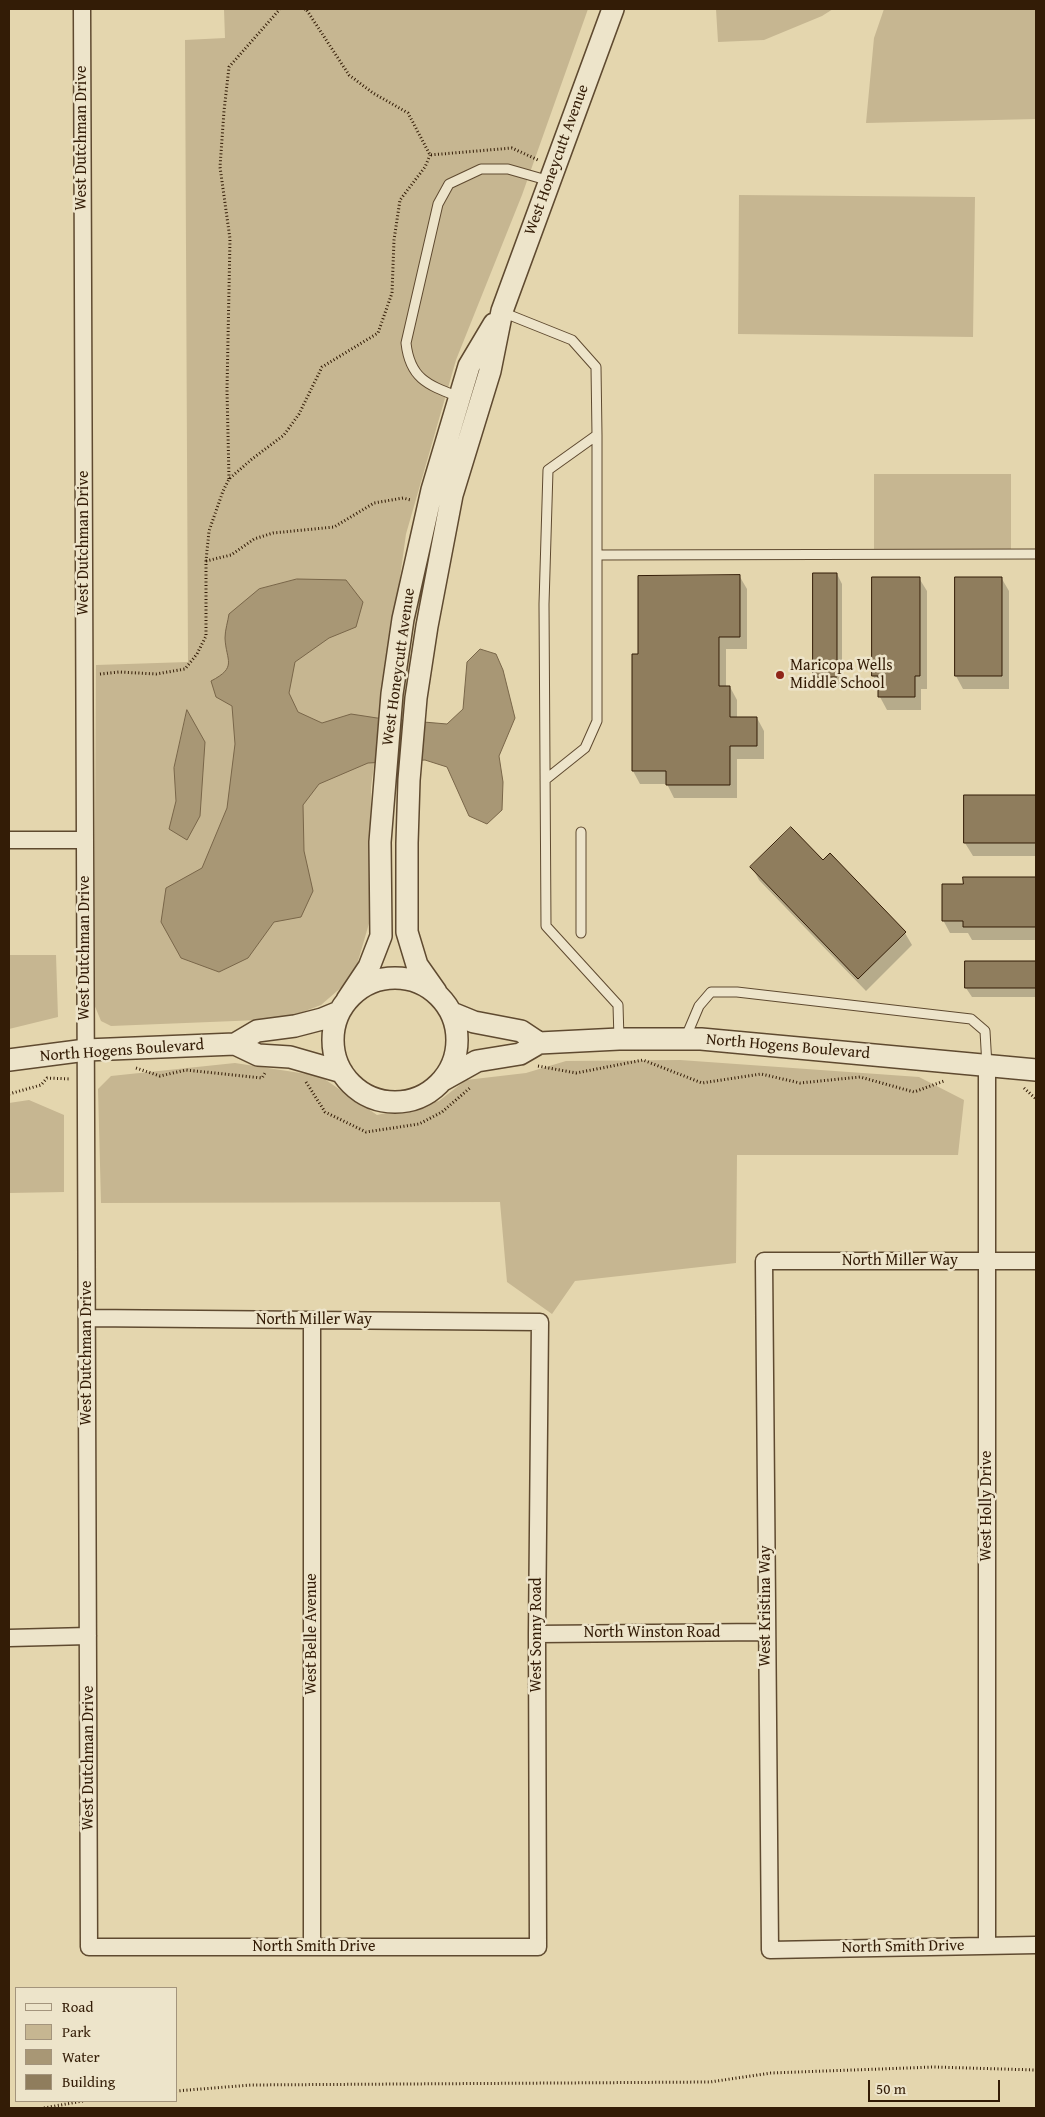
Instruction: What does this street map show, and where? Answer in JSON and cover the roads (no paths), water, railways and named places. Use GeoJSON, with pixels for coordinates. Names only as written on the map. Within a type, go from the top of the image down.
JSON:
{"type":"FeatureCollection","features":[{"type":"Feature","properties":{"kind":"street","name":"West Dutchman Drive"},"geometry":{"type":"LineString","coordinates":[[82,9],[89,1947]]}},
{"type":"Feature","properties":{"kind":"street","name":"West Honeycutt Avenue"},"geometry":{"type":"LineString","coordinates":[[436,992],[417,965],[407,932],[409,780],[416,698],[427,626],[452,495],[490,372],[502,311],[613,9]]}},
{"type":"Feature","properties":{"kind":"street","name":"West Honeycutt Avenue"},"geometry":{"type":"LineString","coordinates":[[343,1006],[369,967],[381,936],[380,842],[392,694],[402,619],[428,505],[468,366],[502,311]]}},
{"type":"Feature","properties":{"kind":"street"},"geometry":{"type":"LineString","coordinates":[[9,840],[85,840]]}},
{"type":"Feature","properties":{"kind":"street"},"geometry":{"type":"LineString","coordinates":[[400,977],[419,982],[436,992],[452,1013],[457,1030],[457,1048],[453,1065],[443,1080],[428,1093],[410,1101],[390,1102],[371,1098],[354,1087],[342,1072],[334,1053],[333,1032],[343,1006],[362,987],[380,979],[400,977]]}},
{"type":"Feature","properties":{"kind":"street","name":"North Hogens Boulevard"},"geometry":{"type":"LineString","coordinates":[[234,1044],[257,1031],[295,1026],[322,1019],[343,1006]]}},
{"type":"Feature","properties":{"kind":"street"},"geometry":{"type":"LineString","coordinates":[[452,1013],[474,1022],[521,1031],[540,1043]]}},
{"type":"Feature","properties":{"kind":"street","name":"North Hogens Boulevard"},"geometry":{"type":"LineString","coordinates":[[443,1080],[477,1061],[520,1054],[540,1043],[701,1038],[1036,1070]]}},
{"type":"Feature","properties":{"kind":"street","name":"North Hogens Boulevard"},"geometry":{"type":"LineString","coordinates":[[9,1060],[86,1050],[234,1044],[258,1055],[290,1057],[342,1072]]}},
{"type":"Feature","properties":{"kind":"street","name":"West Holly Drive"},"geometry":{"type":"LineString","coordinates":[[987,1066],[987,1945]]}},
{"type":"Feature","properties":{"kind":"street","name":"North Miller Way"},"geometry":{"type":"LineString","coordinates":[[764,1261],[1036,1261]]}},
{"type":"Feature","properties":{"kind":"street","name":"West Kristina Way"},"geometry":{"type":"LineString","coordinates":[[764,1261],[770,1950]]}},
{"type":"Feature","properties":{"kind":"street","name":"North Miller Way"},"geometry":{"type":"LineString","coordinates":[[87,1318],[540,1322]]}},
{"type":"Feature","properties":{"kind":"street","name":"West Belle Avenue"},"geometry":{"type":"LineString","coordinates":[[312,1320],[312,1947]]}},
{"type":"Feature","properties":{"kind":"street","name":"West Sonny Road"},"geometry":{"type":"LineString","coordinates":[[538,1947],[537,1634],[540,1322]]}},
{"type":"Feature","properties":{"kind":"street","name":"North Winston Road"},"geometry":{"type":"LineString","coordinates":[[537,1634],[766,1632]]}},
{"type":"Feature","properties":{"kind":"street"},"geometry":{"type":"LineString","coordinates":[[9,1638],[88,1636]]}},
{"type":"Feature","properties":{"kind":"street","name":"North Smith Drive"},"geometry":{"type":"LineString","coordinates":[[770,1950],[1036,1945]]}},
{"type":"Feature","properties":{"kind":"street","name":"North Smith Drive"},"geometry":{"type":"LineString","coordinates":[[89,1947],[538,1947]]}},
{"type":"Feature","properties":{"kind":"lane"},"geometry":{"type":"LineString","coordinates":[[459,397],[424,382],[415,372],[408,359],[406,343],[438,204],[449,184],[481,170],[508,169],[552,174]]}},
{"type":"Feature","properties":{"kind":"lane"},"geometry":{"type":"LineString","coordinates":[[502,311],[572,340],[596,367],[597,721],[585,748],[545,780]]}},
{"type":"Feature","properties":{"kind":"lane"},"geometry":{"type":"LineString","coordinates":[[597,435],[548,470],[544,604],[546,926],[618,1005],[619,1040]]}},
{"type":"Feature","properties":{"kind":"lane"},"geometry":{"type":"LineString","coordinates":[[597,556],[1036,554]]}},
{"type":"Feature","properties":{"kind":"lane"},"geometry":{"type":"LineString","coordinates":[[581,832],[581,933]]}},
{"type":"Feature","properties":{"kind":"lane"},"geometry":{"type":"LineString","coordinates":[[685,1039],[699,1006],[711,992],[737,992],[971,1018],[985,1031],[987,1066]]}},
{"type":"Feature","properties":{"kind":"water"},"geometry":{"type":"Polygon","coordinates":[[[297,579],[346,580],[363,602],[356,627],[329,638],[295,662],[289,693],[298,712],[322,723],[351,714],[447,724],[463,709],[467,662],[480,649],[496,654],[503,670],[515,718],[499,756],[503,782],[502,810],[487,824],[469,816],[447,767],[425,760],[368,763],[319,784],[303,805],[304,851],[313,891],[301,917],[274,922],[248,958],[219,972],[181,958],[161,922],[166,888],[202,868],[227,808],[235,744],[232,706],[216,697],[211,681],[225,672],[228,667],[225,638],[229,614],[259,589],[297,579]]]}},
{"type":"Feature","properties":{"kind":"water"},"geometry":{"type":"Polygon","coordinates":[[[187,710],[205,742],[200,816],[187,840],[169,829],[176,801],[174,768],[187,710]]]}},
{"type":"Feature","properties":{"kind":"place","name":"Maricopa Wells Middle School"},"geometry":{"type":"Point","coordinates":[780,675]}}]}
